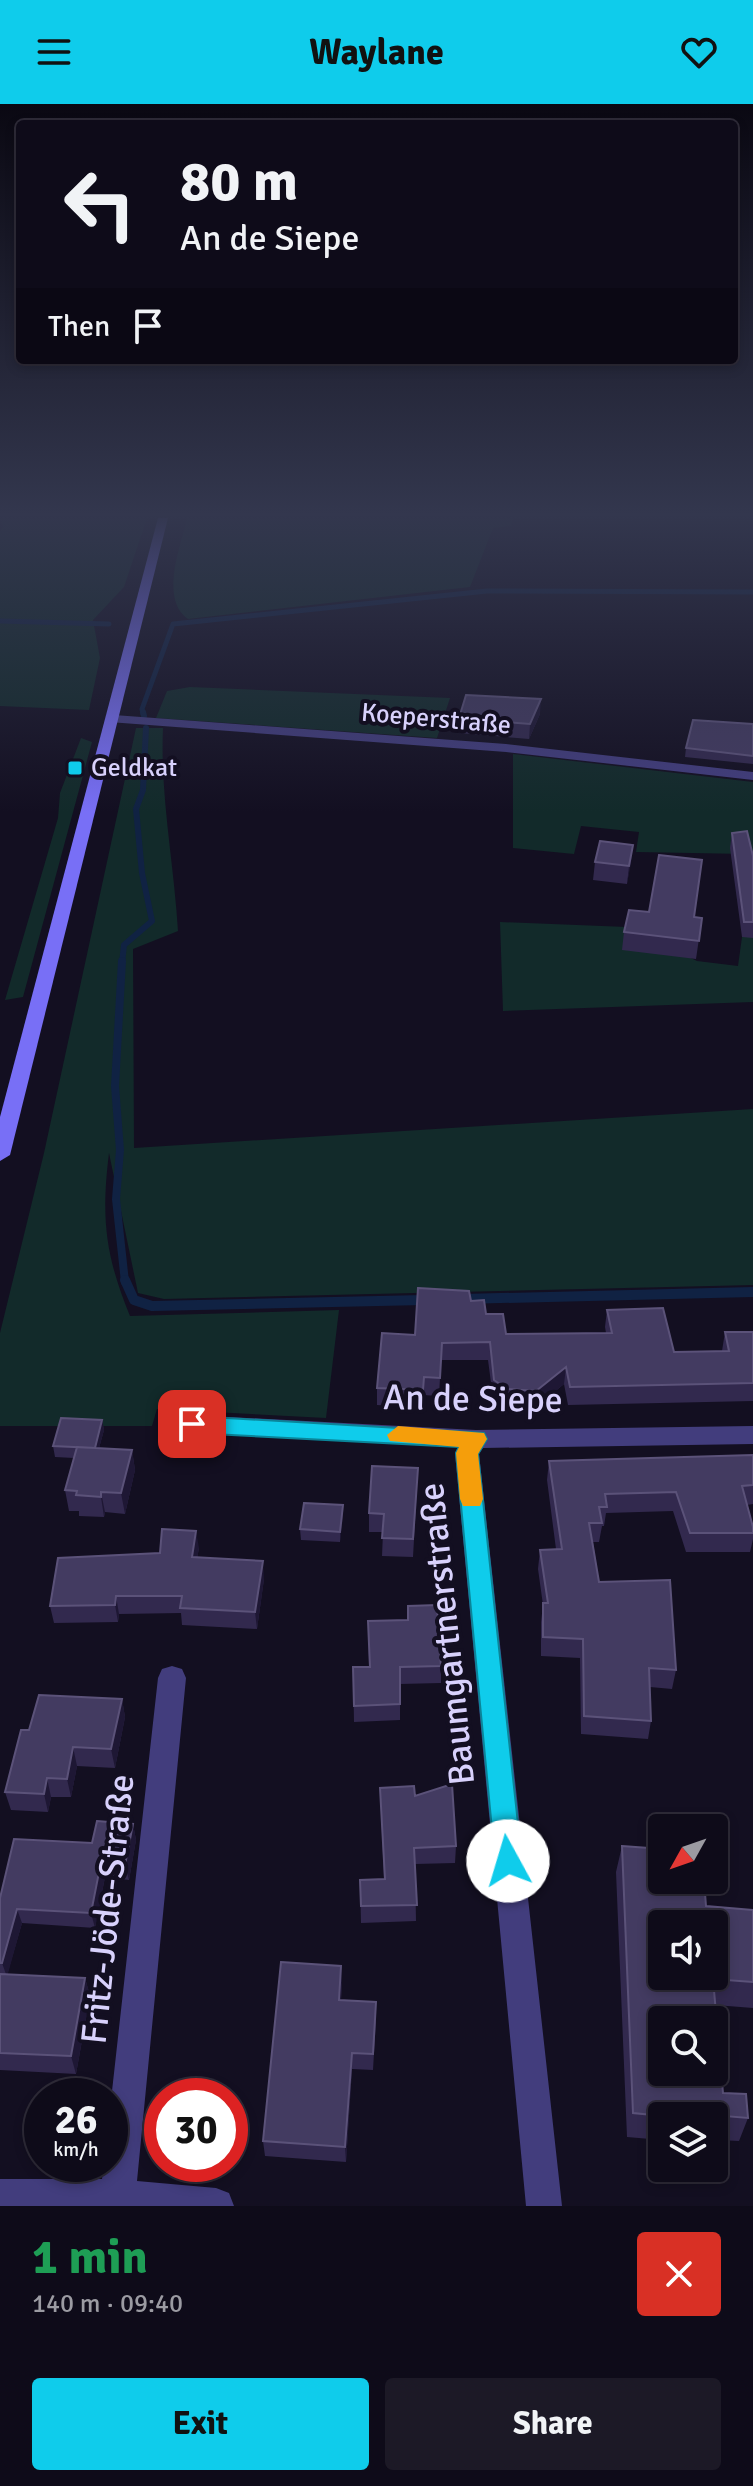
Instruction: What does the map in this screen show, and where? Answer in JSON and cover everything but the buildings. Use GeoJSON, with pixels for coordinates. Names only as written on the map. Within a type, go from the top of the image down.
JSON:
{"type":"FeatureCollection","features":[{"type":"Feature","properties":{"kind":"main road"},"geometry":{"type":"LineString","coordinates":[[0,1155],[139,616]]}},
{"type":"Feature","properties":{"kind":"street","name":"Koeperstraße"},"geometry":{"type":"LineString","coordinates":[[114,719],[491,747],[753,776]]}},
{"type":"Feature","properties":{"kind":"street","name":"An de Siepe"},"geometry":{"type":"LineString","coordinates":[[192,1424],[476,1439],[753,1435]]}},
{"type":"Feature","properties":{"kind":"street","name":"Baumgartnerstraße"},"geometry":{"type":"LineString","coordinates":[[476,1439],[467,1453],[544,2206]]}},
{"type":"Feature","properties":{"kind":"street","name":"Fritz-Jöde-Straße"},"geometry":{"type":"LineString","coordinates":[[118,2197],[172,1678]]}},
{"type":"Feature","properties":{"kind":"street"},"geometry":{"type":"LineString","coordinates":[[0,2197],[118,2197],[216,2206]]}},
{"type":"Feature","properties":{"kind":"green space"},"geometry":{"type":"Polygon","coordinates":[[[0,616],[97,616],[93,620],[100,658],[89,710],[0,706],[0,616]]]}},
{"type":"Feature","properties":{"kind":"green space"},"geometry":{"type":"Polygon","coordinates":[[[185,616],[214,616],[188,619],[185,616]]]}},
{"type":"Feature","properties":{"kind":"green space"},"geometry":{"type":"Polygon","coordinates":[[[190,687],[450,698],[437,738],[156,718],[167,691],[190,687]]]}},
{"type":"Feature","properties":{"kind":"green space"},"geometry":{"type":"Polygon","coordinates":[[[136,728],[163,728],[165,804],[178,931],[133,949],[134,1148],[753,1109],[753,1285],[164,1299],[138,1293],[109,1153],[105,1197],[107,1236],[115,1274],[130,1316],[339,1310],[326,1418],[157,1409],[152,1426],[0,1426],[0,1333],[44,1153],[136,728]]]}},
{"type":"Feature","properties":{"kind":"green space"},"geometry":{"type":"Polygon","coordinates":[[[81,738],[92,742],[23,997],[5,1000],[58,818],[60,793],[81,738]]]}},
{"type":"Feature","properties":{"kind":"green space"},"geometry":{"type":"Polygon","coordinates":[[[513,754],[753,782],[753,874],[746,854],[636,852],[639,832],[581,826],[574,854],[513,848],[513,754]]]}},
{"type":"Feature","properties":{"kind":"green space"},"geometry":{"type":"Polygon","coordinates":[[[500,922],[627,927],[697,961],[738,966],[742,937],[753,937],[753,1002],[503,1011],[500,922]]]}},
{"type":"Feature","properties":{"kind":"waterway"},"geometry":{"type":"LineString","coordinates":[[143,714],[142,709],[173,624],[248,616]]}},
{"type":"Feature","properties":{"kind":"waterway"},"geometry":{"type":"LineString","coordinates":[[0,621],[109,624]]}},
{"type":"Feature","properties":{"kind":"waterway"},"geometry":{"type":"LineString","coordinates":[[143,712],[144,716]]}},
{"type":"Feature","properties":{"kind":"waterway"},"geometry":{"type":"LineString","coordinates":[[122,963],[124,945],[152,921],[142,873],[136,809],[143,790],[146,728]]}},
{"type":"Feature","properties":{"kind":"waterway"},"geometry":{"type":"LineString","coordinates":[[122,961],[115,1086],[120,1150],[116,1199],[125,1282]]}},
{"type":"Feature","properties":{"kind":"waterway"},"geometry":{"type":"LineString","coordinates":[[125,1280],[134,1300],[152,1306],[424,1300]]}},
{"type":"Feature","properties":{"kind":"waterway"},"geometry":{"type":"LineString","coordinates":[[462,1299],[753,1292]]}},
{"type":"Feature","properties":{"kind":"slow traffic"},"geometry":{"type":"LineString","coordinates":[[398,1435],[476,1439],[467,1453],[472,1499]]}},
{"type":"Feature","properties":{"kind":"place","name":"Geldkat"},"geometry":{"type":"Point","coordinates":[75,768]}},
{"type":"Feature","properties":{"kind":"route"},"geometry":{"type":"LineString","coordinates":[[192,1424],[476,1439],[467,1453],[508,1861]]}}]}
